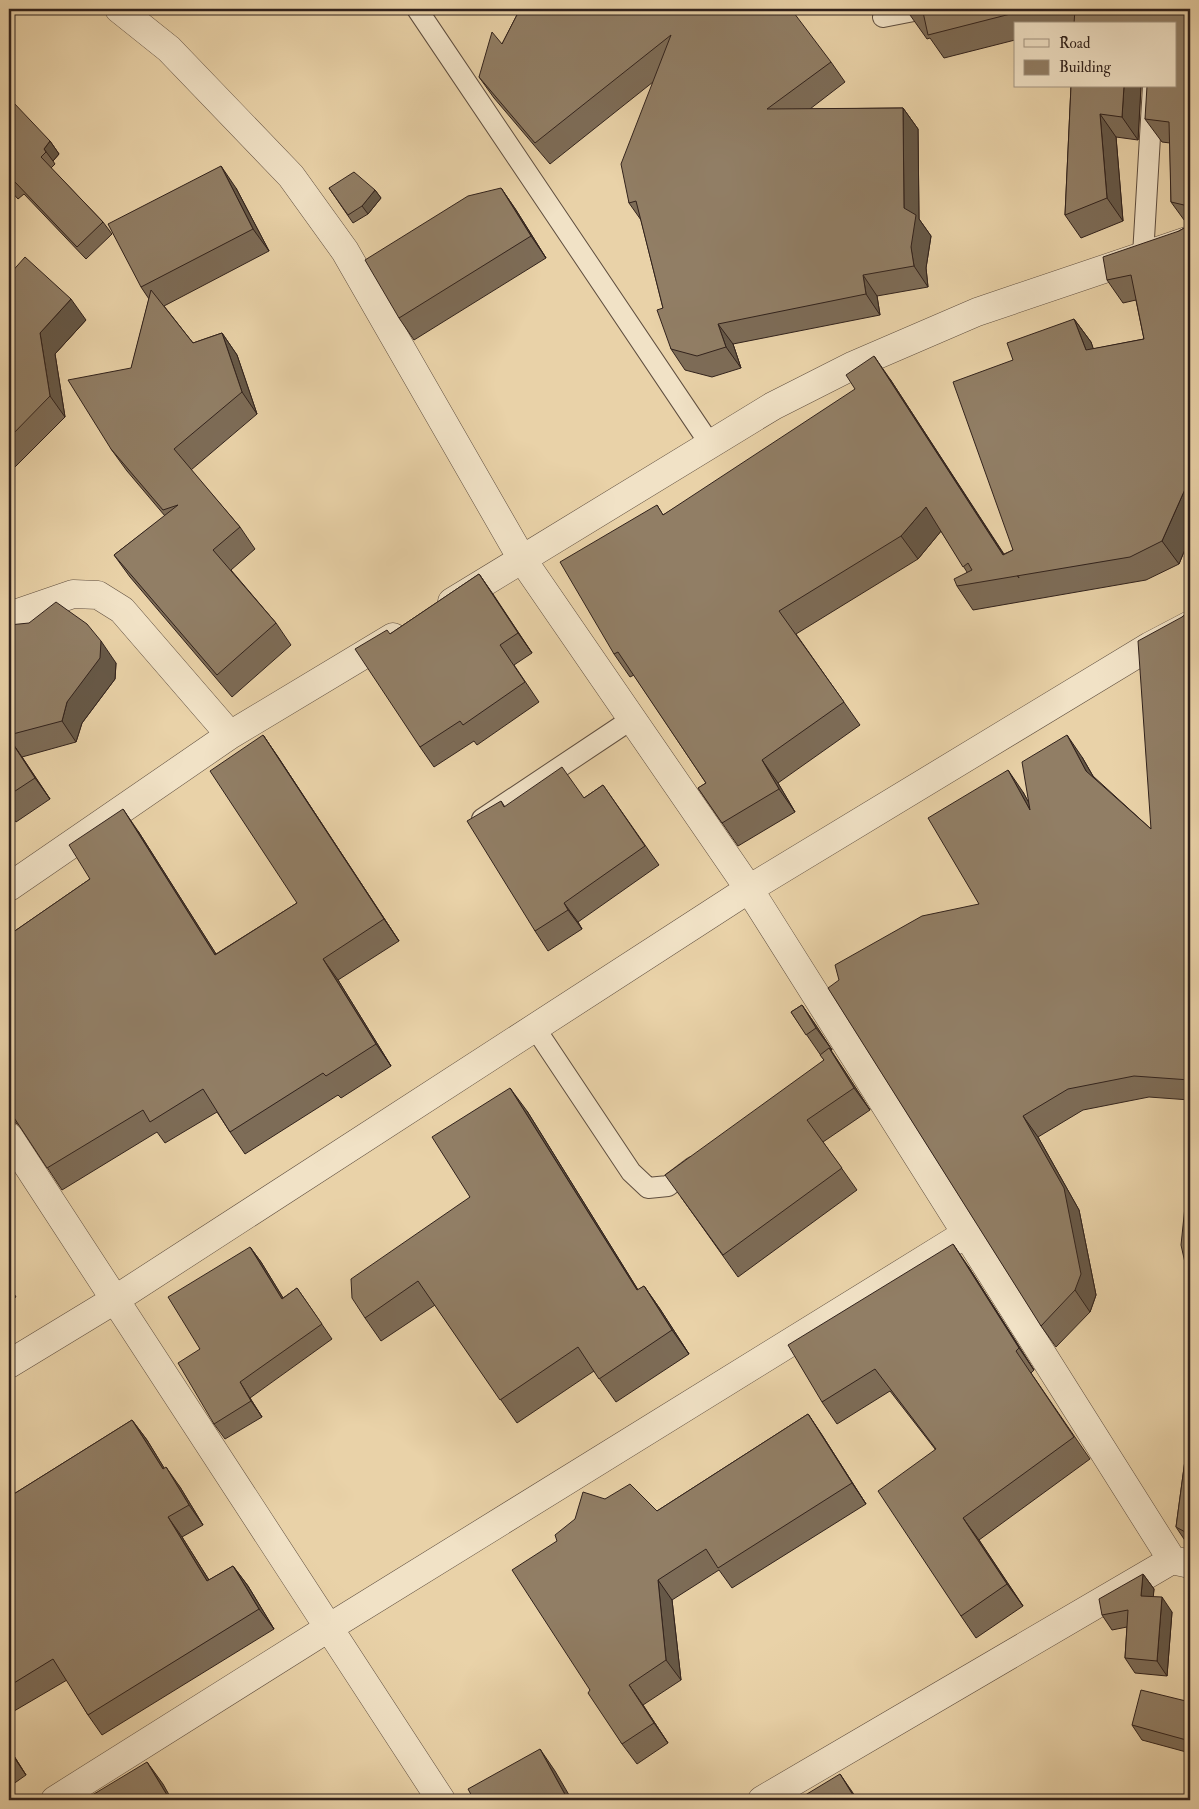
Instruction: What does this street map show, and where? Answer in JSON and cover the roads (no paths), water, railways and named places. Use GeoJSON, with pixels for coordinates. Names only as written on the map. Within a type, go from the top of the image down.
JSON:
{"type":"FeatureCollection","features":[{"type":"Feature","properties":{"kind":"street"},"geometry":{"type":"LineString","coordinates":[[120,9],[169,49],[291,176],[346,251],[522,559],[749,889],[843,1056],[967,1233],[1181,1562],[762,1800]]}},
{"type":"Feature","properties":{"kind":"street"},"geometry":{"type":"LineString","coordinates":[[9,887],[230,735],[773,406],[854,366],[977,312],[1190,240]]}},
{"type":"Feature","properties":{"kind":"street"},"geometry":{"type":"LineString","coordinates":[[9,616],[74,594],[98,594],[122,610],[230,735]]}},
{"type":"Feature","properties":{"kind":"street"},"geometry":{"type":"LineString","coordinates":[[9,1364],[116,1299],[749,889],[1150,646],[1190,625]]}},
{"type":"Feature","properties":{"kind":"street"},"geometry":{"type":"LineString","coordinates":[[9,1137],[330,1626],[441,1800]]}},
{"type":"Feature","properties":{"kind":"street"},"geometry":{"type":"LineString","coordinates":[[55,1800],[330,1626],[967,1233]]}},
{"type":"Feature","properties":{"kind":"lane"},"geometry":{"type":"LineString","coordinates":[[417,9],[710,444]]}},
{"type":"Feature","properties":{"kind":"lane"},"geometry":{"type":"LineString","coordinates":[[883,17],[924,9]]}},
{"type":"Feature","properties":{"kind":"lane"},"geometry":{"type":"LineString","coordinates":[[1143,255],[1153,88]]}},
{"type":"Feature","properties":{"kind":"lane"},"geometry":{"type":"LineString","coordinates":[[473,825],[632,719]]}},
{"type":"Feature","properties":{"kind":"lane"},"geometry":{"type":"LineString","coordinates":[[535,1028],[631,1172],[648,1188],[668,1186],[708,1156]]}}]}
